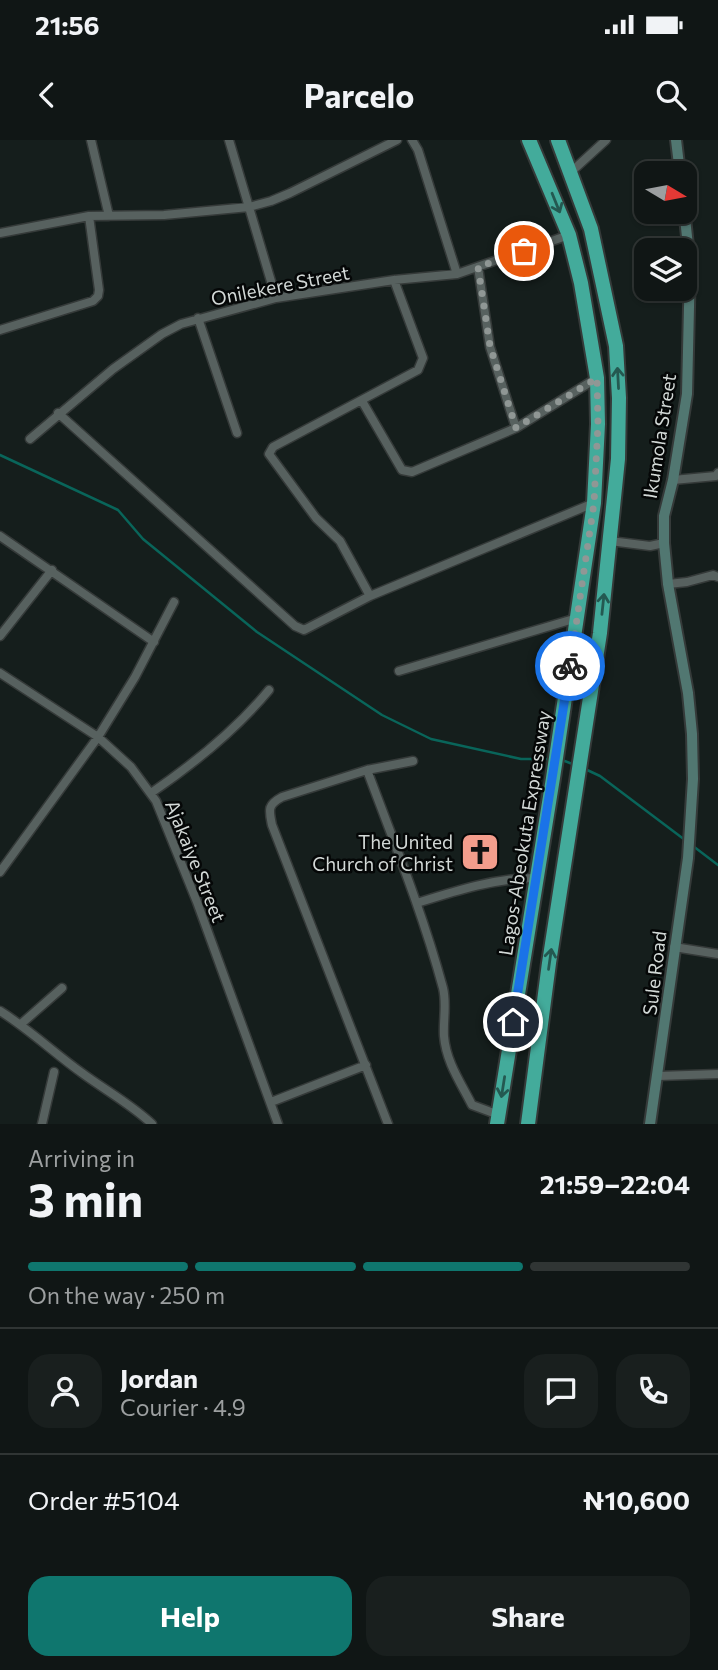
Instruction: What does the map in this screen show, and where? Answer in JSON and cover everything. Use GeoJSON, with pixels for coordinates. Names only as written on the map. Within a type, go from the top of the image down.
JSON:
{"type":"FeatureCollection","features":[{"type":"Feature","properties":{"kind":"highway","name":"Lagos-Abeokuta Expressway"},"geometry":{"type":"LineString","coordinates":[[498,1119],[594,503],[598,424],[597,378],[589,321],[569,235],[529,140]]}},
{"type":"Feature","properties":{"kind":"highway"},"geometry":{"type":"LineString","coordinates":[[528,1124],[549,962],[600,633],[618,459],[616,346],[591,229],[558,140]]}},
{"type":"Feature","properties":{"kind":"street"},"geometry":{"type":"LineString","coordinates":[[91,140],[109,216]]}},
{"type":"Feature","properties":{"kind":"street"},"geometry":{"type":"LineString","coordinates":[[229,140],[276,298]]}},
{"type":"Feature","properties":{"kind":"street"},"geometry":{"type":"LineString","coordinates":[[0,233],[89,216],[177,214],[249,207],[290,193],[398,140],[410,140],[418,150],[457,274]]}},
{"type":"Feature","properties":{"kind":"street"},"geometry":{"type":"LineString","coordinates":[[571,172],[606,140]]}},
{"type":"Feature","properties":{"kind":"street"},"geometry":{"type":"LineString","coordinates":[[676,140],[679,161]]}},
{"type":"Feature","properties":{"kind":"street"},"geometry":{"type":"LineString","coordinates":[[0,330],[93,301],[98,296],[89,216]]}},
{"type":"Feature","properties":{"kind":"street","name":"Ikumola Street"},"geometry":{"type":"LineString","coordinates":[[686,224],[690,264],[687,394],[673,480],[664,516],[664,543],[692,734],[690,825]]}},
{"type":"Feature","properties":{"kind":"street","name":"Onilekere Street"},"geometry":{"type":"LineString","coordinates":[[30,439],[58,413],[162,334],[198,318],[276,298],[394,280],[457,274],[569,235]]}},
{"type":"Feature","properties":{"kind":"street"},"geometry":{"type":"LineString","coordinates":[[478,267],[490,346],[516,428]]}},
{"type":"Feature","properties":{"kind":"street"},"geometry":{"type":"LineString","coordinates":[[370,596],[340,541],[316,518],[269,454],[273,447],[362,401],[418,370],[422,365],[423,359],[394,280]]}},
{"type":"Feature","properties":{"kind":"street"},"geometry":{"type":"LineString","coordinates":[[198,318],[237,433]]}},
{"type":"Feature","properties":{"kind":"street"},"geometry":{"type":"LineString","coordinates":[[362,401],[402,470],[412,472],[516,428],[597,378]]}},
{"type":"Feature","properties":{"kind":"street"},"geometry":{"type":"LineString","coordinates":[[58,413],[300,630],[310,628],[370,596],[594,503]]}},
{"type":"Feature","properties":{"kind":"street"},"geometry":{"type":"LineString","coordinates":[[673,480],[716,476],[718,473]]}},
{"type":"Feature","properties":{"kind":"street"},"geometry":{"type":"LineString","coordinates":[[0,536],[154,642]]}},
{"type":"Feature","properties":{"kind":"street"},"geometry":{"type":"LineString","coordinates":[[610,541],[650,546],[664,543]]}},
{"type":"Feature","properties":{"kind":"street"},"geometry":{"type":"LineString","coordinates":[[0,636],[52,570]]}},
{"type":"Feature","properties":{"kind":"street"},"geometry":{"type":"LineString","coordinates":[[668,584],[718,577]]}},
{"type":"Feature","properties":{"kind":"street"},"geometry":{"type":"LineString","coordinates":[[0,872],[98,737],[154,642],[174,602]]}},
{"type":"Feature","properties":{"kind":"street"},"geometry":{"type":"LineString","coordinates":[[399,671],[577,618]]}},
{"type":"Feature","properties":{"kind":"street","name":"Ajakaiye Street"},"geometry":{"type":"LineString","coordinates":[[0,673],[98,737],[131,767],[151,793],[166,822],[197,902],[278,1124]]}},
{"type":"Feature","properties":{"kind":"street"},"geometry":{"type":"LineString","coordinates":[[151,793],[222,740],[240,724],[269,690]]}},
{"type":"Feature","properties":{"kind":"street"},"geometry":{"type":"LineString","coordinates":[[388,1124],[272,825],[269,810],[272,803],[282,797],[367,770],[413,761]]}},
{"type":"Feature","properties":{"kind":"street"},"geometry":{"type":"LineString","coordinates":[[367,770],[417,903],[444,991],[444,1035],[454,1073],[472,1105],[498,1119]]}},
{"type":"Feature","properties":{"kind":"street","name":"Sule Road"},"geometry":{"type":"LineString","coordinates":[[650,1124],[688,858],[690,825]]}},
{"type":"Feature","properties":{"kind":"street"},"geometry":{"type":"LineString","coordinates":[[417,903],[471,887],[536,878]]}},
{"type":"Feature","properties":{"kind":"street"},"geometry":{"type":"LineString","coordinates":[[674,947],[718,954]]}},
{"type":"Feature","properties":{"kind":"street"},"geometry":{"type":"LineString","coordinates":[[21,1024],[62,988]]}},
{"type":"Feature","properties":{"kind":"street"},"geometry":{"type":"LineString","coordinates":[[0,1011],[21,1024],[83,1074],[140,1112],[152,1124]]}},
{"type":"Feature","properties":{"kind":"street"},"geometry":{"type":"LineString","coordinates":[[271,1102],[366,1065]]}},
{"type":"Feature","properties":{"kind":"street"},"geometry":{"type":"LineString","coordinates":[[42,1124],[54,1072]]}},
{"type":"Feature","properties":{"kind":"street"},"geometry":{"type":"LineString","coordinates":[[658,1076],[718,1074]]}},
{"type":"Feature","properties":{"kind":"waterway"},"geometry":{"type":"LineString","coordinates":[[0,455],[118,510],[143,539],[257,632],[382,715],[431,739],[521,759],[552,759]]}},
{"type":"Feature","properties":{"kind":"waterway"},"geometry":{"type":"LineString","coordinates":[[562,760],[575,765]]}},
{"type":"Feature","properties":{"kind":"waterway"},"geometry":{"type":"LineString","coordinates":[[585,769],[600,776],[685,840]]}},
{"type":"Feature","properties":{"kind":"waterway"},"geometry":{"type":"LineString","coordinates":[[693,846],[718,865]]}},
{"type":"Feature","properties":{"kind":"way so far"},"geometry":{"type":"LineString","coordinates":[[524,251],[478,267],[490,346],[516,428],[597,378],[598,424],[594,503],[570,666]]}},
{"type":"Feature","properties":{"kind":"place","name":"The United Church of Christ"},"geometry":{"type":"Point","coordinates":[480,852]}},
{"type":"Feature","properties":{"kind":"route"},"geometry":{"type":"LineString","coordinates":[[513,1022],[570,666]]}}]}
